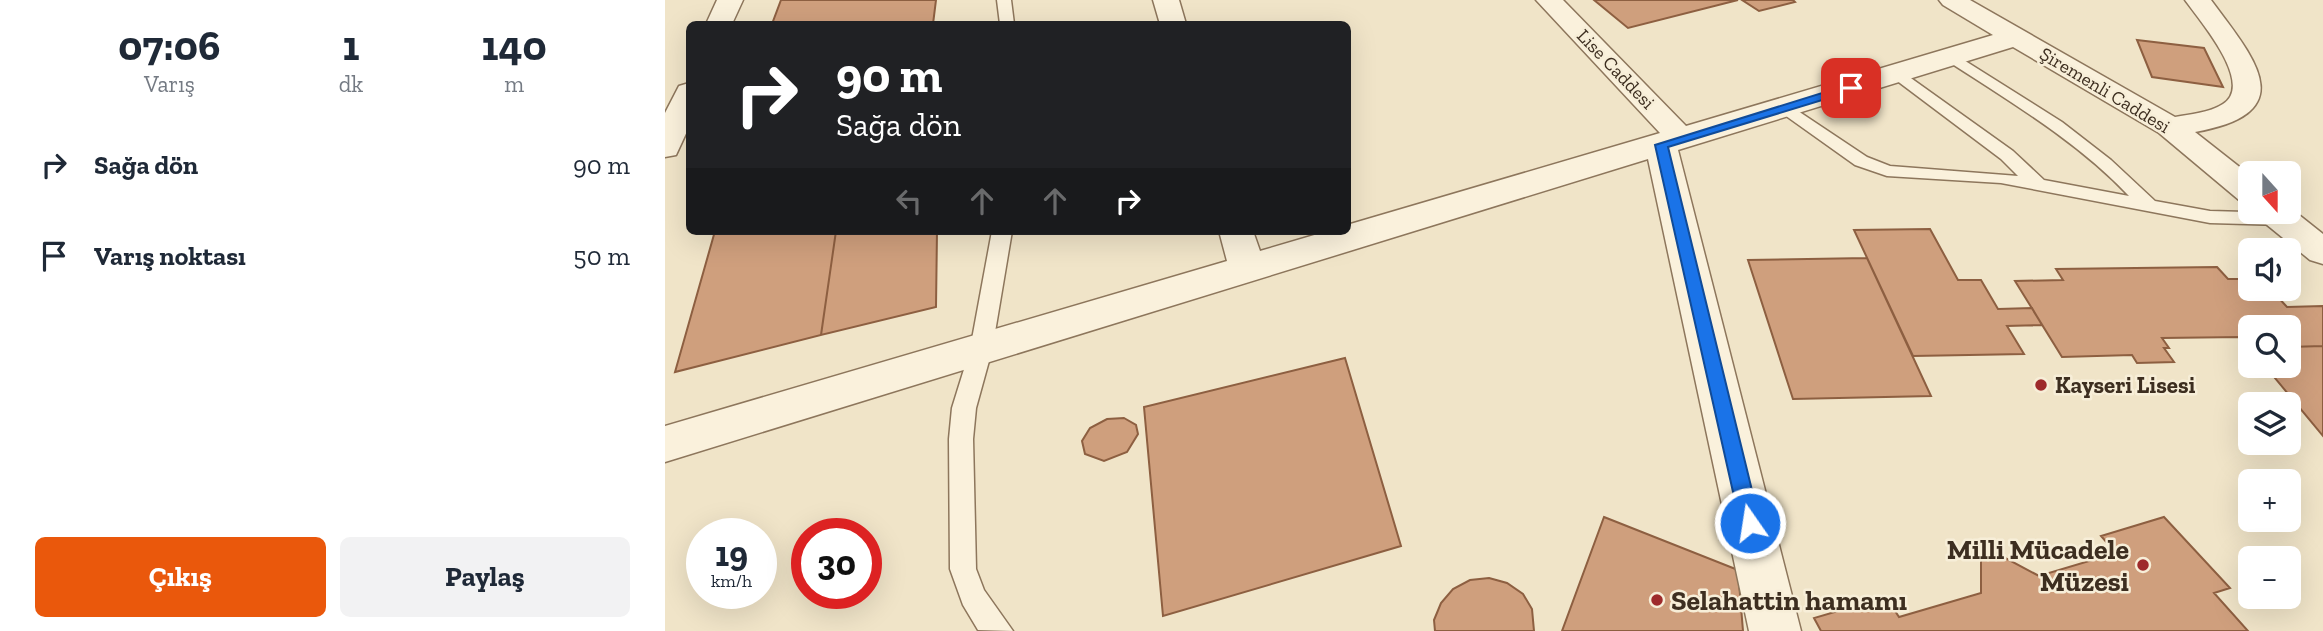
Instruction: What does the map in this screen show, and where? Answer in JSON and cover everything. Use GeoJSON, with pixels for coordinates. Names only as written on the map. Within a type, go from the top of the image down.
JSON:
{"type":"FeatureCollection","features":[{"type":"Feature","properties":{"kind":"street"},"geometry":{"type":"LineString","coordinates":[[720,21],[730,0]]}},
{"type":"Feature","properties":{"kind":"street"},"geometry":{"type":"LineString","coordinates":[[1166,0],[1172,21]]}},
{"type":"Feature","properties":{"kind":"street","name":"Lise Caddesi"},"geometry":{"type":"LineString","coordinates":[[1549,0],[1672,142]]}},
{"type":"Feature","properties":{"kind":"street","name":"Şiremenli Caddesi"},"geometry":{"type":"LineString","coordinates":[[1952,0],[2170,127],[2238,182]]}},
{"type":"Feature","properties":{"kind":"street"},"geometry":{"type":"LineString","coordinates":[[2170,127],[2191,125],[2226,115],[2238,107],[2249,92],[2250,83],[2245,66],[2198,0]]}},
{"type":"Feature","properties":{"kind":"street"},"geometry":{"type":"LineString","coordinates":[[665,444],[2015,37]]}},
{"type":"Feature","properties":{"kind":"street"},"geometry":{"type":"LineString","coordinates":[[665,148],[686,99]]}},
{"type":"Feature","properties":{"kind":"street"},"geometry":{"type":"LineString","coordinates":[[1672,142],[1775,631]]}},
{"type":"Feature","properties":{"kind":"street"},"geometry":{"type":"LineString","coordinates":[[2289,224],[2323,252]]}},
{"type":"Feature","properties":{"kind":"street"},"geometry":{"type":"LineString","coordinates":[[1237,235],[1248,270]]}},
{"type":"Feature","properties":{"kind":"lane"},"geometry":{"type":"LineString","coordinates":[[1004,0],[1007,21]]}},
{"type":"Feature","properties":{"kind":"lane"},"geometry":{"type":"LineString","coordinates":[[1951,57],[2078,139],[2125,179],[2151,208]]}},
{"type":"Feature","properties":{"kind":"lane"},"geometry":{"type":"LineString","coordinates":[[1896,74],[2007,155],[2037,184]]}},
{"type":"Feature","properties":{"kind":"lane"},"geometry":{"type":"LineString","coordinates":[[1783,108],[1861,161],[1880,169],[1912,174],[1978,176],[2037,184],[2151,208],[2210,217],[2238,216]]}},
{"type":"Feature","properties":{"kind":"lane"},"geometry":{"type":"LineString","coordinates":[[999,631],[988,621],[973,596],[963,569],[961,439],[964,408],[981,350],[1001,235]]}},
{"type":"Feature","properties":{"kind":"building"},"geometry":{"type":"Polygon","coordinates":[[[781,0],[936,0],[933,21],[773,21],[781,0]]]}},
{"type":"Feature","properties":{"kind":"building"},"geometry":{"type":"Polygon","coordinates":[[[1594,0],[1738,0],[1628,28],[1594,0]]]}},
{"type":"Feature","properties":{"kind":"building"},"geometry":{"type":"Polygon","coordinates":[[[1742,0],[1793,0],[1795,2],[1759,11],[1742,0]]]}},
{"type":"Feature","properties":{"kind":"building"},"geometry":{"type":"Polygon","coordinates":[[[2137,40],[2204,48],[2223,87],[2152,77],[2137,40]]]}},
{"type":"Feature","properties":{"kind":"building"},"geometry":{"type":"Polygon","coordinates":[[[1930,229],[1958,280],[1981,280],[1998,309],[2032,308],[2042,325],[2007,326],[2024,354],[1913,356],[1854,230],[1930,229]]]}},
{"type":"Feature","properties":{"kind":"building"},"geometry":{"type":"Polygon","coordinates":[[[714,235],[835,235],[821,335],[675,372],[714,235]]]}},
{"type":"Feature","properties":{"kind":"building"},"geometry":{"type":"Polygon","coordinates":[[[835,235],[937,235],[936,307],[821,335],[835,235]]]}},
{"type":"Feature","properties":{"kind":"building"},"geometry":{"type":"Polygon","coordinates":[[[1867,258],[1931,396],[1793,399],[1748,260],[1867,258]]]}},
{"type":"Feature","properties":{"kind":"building"},"geometry":{"type":"Polygon","coordinates":[[[2217,267],[2228,279],[2238,279],[2238,301],[2282,301],[2287,307],[2323,306],[2323,346],[2301,347],[2301,315],[2238,315],[2238,337],[2162,338],[2169,348],[2164,348],[2174,362],[2137,363],[2132,355],[2062,357],[2015,281],[2063,280],[2056,269],[2217,267]]]}},
{"type":"Feature","properties":{"kind":"building"},"geometry":{"type":"Polygon","coordinates":[[[2323,346],[2323,436],[2301,409],[2301,392],[2287,392],[2275,378],[2301,378],[2301,347],[2323,346]]]}},
{"type":"Feature","properties":{"kind":"building"},"geometry":{"type":"Polygon","coordinates":[[[1345,358],[1401,546],[1163,616],[1144,407],[1345,358]]]}},
{"type":"Feature","properties":{"kind":"building"},"geometry":{"type":"Polygon","coordinates":[[[1124,418],[1136,425],[1138,434],[1127,452],[1104,461],[1085,454],[1082,441],[1090,428],[1107,419],[1124,418]]]}},
{"type":"Feature","properties":{"kind":"building","name":"Selahattin hamamı"},"geometry":{"type":"Polygon","coordinates":[[[1604,517],[1738,570],[1743,631],[1562,631],[1604,517]]]}},
{"type":"Feature","properties":{"kind":"building","name":"Milli Mücadele Müzesi"},"geometry":{"type":"Polygon","coordinates":[[[2164,517],[2230,588],[2214,593],[2248,631],[1821,631],[1814,618],[1886,597],[1899,617],[1981,593],[1981,545],[2039,576],[2116,553],[2101,536],[2164,517]]]}},
{"type":"Feature","properties":{"kind":"building"},"geometry":{"type":"Polygon","coordinates":[[[1489,578],[1507,583],[1523,594],[1532,609],[1534,631],[1435,631],[1434,620],[1441,603],[1453,589],[1470,580],[1489,578]]]}},
{"type":"Feature","properties":{"kind":"place","name":"Kayseri Lisesi"},"geometry":{"type":"Point","coordinates":[2041,385]}},
{"type":"Feature","properties":{"kind":"place","name":"Milli Mücadele Müzesi"},"geometry":{"type":"Point","coordinates":[2143,565]}},
{"type":"Feature","properties":{"kind":"place","name":"Selahattin hamamı"},"geometry":{"type":"Point","coordinates":[1657,600]}},
{"type":"Feature","properties":{"kind":"route"},"geometry":{"type":"LineString","coordinates":[[1750,523],[1661,145],[1851,88]]}}]}
